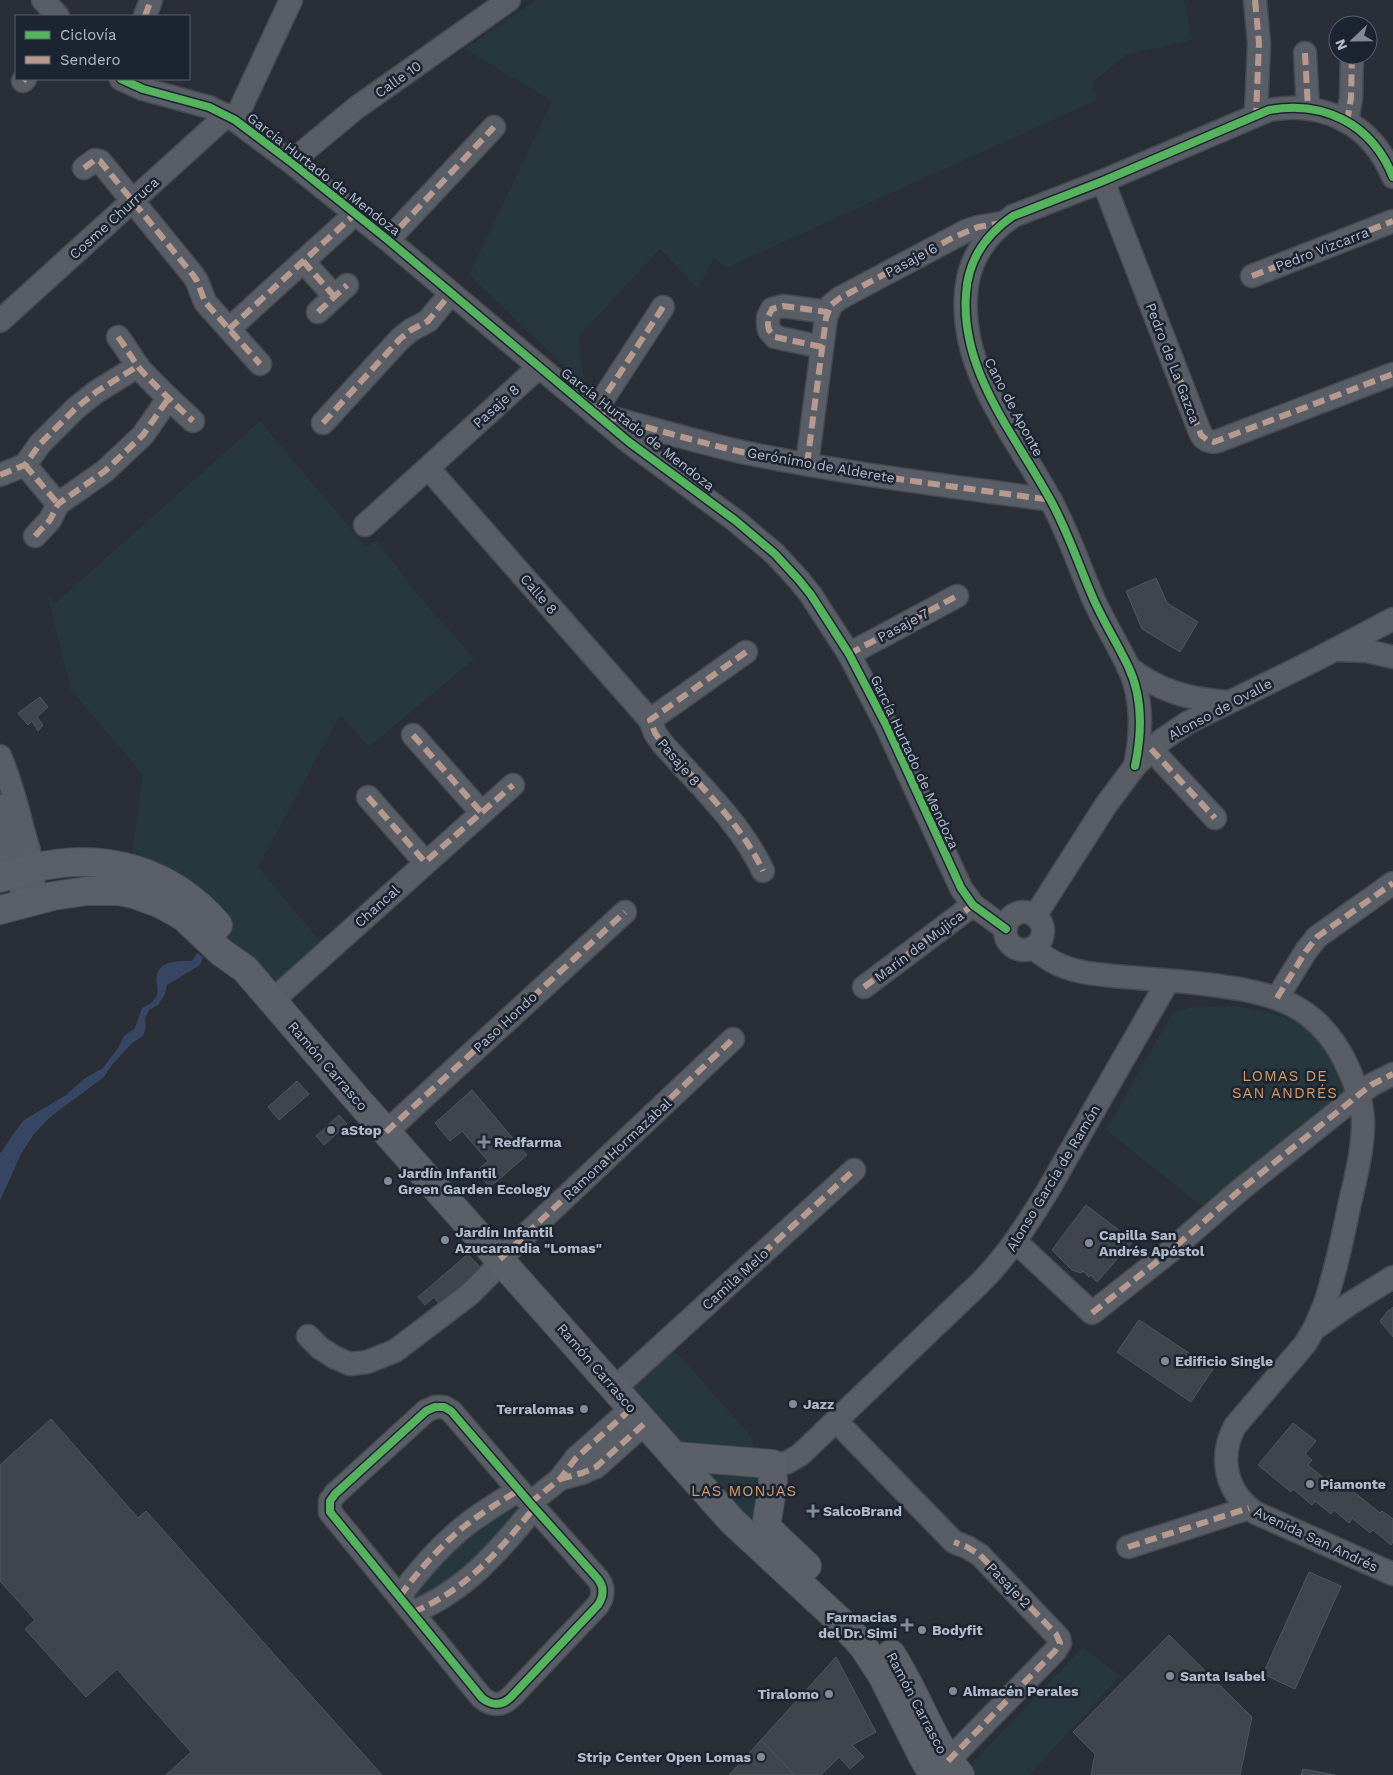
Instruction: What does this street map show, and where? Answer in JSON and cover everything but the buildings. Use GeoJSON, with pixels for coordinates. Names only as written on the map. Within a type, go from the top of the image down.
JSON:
{"type":"FeatureCollection","features":[{"type":"Feature","properties":{"kind":"main road","name":"Ramón Carrasco"},"geometry":{"type":"LineString","coordinates":[[16,873],[76,862],[108,863],[123,866],[156,878],[188,896],[212,917],[228,937],[245,969],[272,1001],[674,1456],[756,1531],[865,1620],[886,1646],[905,1676],[947,1770]]}},
{"type":"Feature","properties":{"kind":"main road","name":"Ramón Carrasco"},"geometry":{"type":"LineString","coordinates":[[0,910],[70,893],[102,890],[119,891],[148,898],[184,917],[221,952],[245,969]]}},
{"type":"Feature","properties":{"kind":"main road","name":"Alonso García de Ramón"},"geometry":{"type":"LineString","coordinates":[[674,1456],[772,1464]]}},
{"type":"Feature","properties":{"kind":"main road"},"geometry":{"type":"LineString","coordinates":[[756,1531],[773,1477],[772,1464]]}},
{"type":"Feature","properties":{"kind":"street"},"geometry":{"type":"LineString","coordinates":[[43,0],[57,15]]}},
{"type":"Feature","properties":{"kind":"street"},"geometry":{"type":"LineString","coordinates":[[145,15],[151,0]]}},
{"type":"Feature","properties":{"kind":"street","name":"Cosme Churruca"},"geometry":{"type":"LineString","coordinates":[[0,321],[133,200],[231,117],[291,0]]}},
{"type":"Feature","properties":{"kind":"street","name":"Calle 10"},"geometry":{"type":"LineString","coordinates":[[291,162],[356,108],[509,0]]}},
{"type":"Feature","properties":{"kind":"street"},"geometry":{"type":"LineString","coordinates":[[1255,0],[1259,43],[1256,115]]}},
{"type":"Feature","properties":{"kind":"street"},"geometry":{"type":"LineString","coordinates":[[1306,53],[1308,108]]}},
{"type":"Feature","properties":{"kind":"street"},"geometry":{"type":"LineString","coordinates":[[1347,122],[1351,98],[1352,65]]}},
{"type":"Feature","properties":{"kind":"street","name":"García Hurtado de Mendoza"},"geometry":{"type":"LineString","coordinates":[[123,80],[143,89],[209,107],[231,117],[291,162],[388,240],[629,442],[736,521],[775,554],[811,595],[849,654],[890,733],[961,888],[973,905],[1006,929]]}},
{"type":"Feature","properties":{"kind":"street","name":"Cano de Aponte"},"geometry":{"type":"LineString","coordinates":[[1135,766],[1140,742],[1140,717],[1137,692],[1128,667],[1097,607],[1051,500],[986,387],[973,357],[966,324],[966,287],[974,259],[987,238],[1002,223],[1024,211],[1103,181],[1256,115],[1282,108],[1308,108],[1321,111],[1347,122],[1374,143],[1388,163],[1393,177]]}},
{"type":"Feature","properties":{"kind":"street"},"geometry":{"type":"LineString","coordinates":[[388,240],[494,127]]}},
{"type":"Feature","properties":{"kind":"street"},"geometry":{"type":"LineString","coordinates":[[84,168],[95,160],[99,160],[193,275],[205,302],[260,364]]}},
{"type":"Feature","properties":{"kind":"street","name":"Pedro de La Gazca"},"geometry":{"type":"LineString","coordinates":[[1103,181],[1200,432],[1210,442],[1393,374]]}},
{"type":"Feature","properties":{"kind":"street"},"geometry":{"type":"LineString","coordinates":[[229,329],[355,214]]}},
{"type":"Feature","properties":{"kind":"street","name":"Pedro Vizcarra"},"geometry":{"type":"LineString","coordinates":[[1252,276],[1393,221]]}},
{"type":"Feature","properties":{"kind":"street","name":"Pasaje 6"},"geometry":{"type":"LineString","coordinates":[[827,312],[831,305],[840,298],[954,237],[978,227],[1002,223]]}},
{"type":"Feature","properties":{"kind":"street"},"geometry":{"type":"LineString","coordinates":[[303,261],[341,290],[318,312]]}},
{"type":"Feature","properties":{"kind":"street"},"geometry":{"type":"LineString","coordinates":[[323,423],[400,339],[411,330],[428,321],[451,293]]}},
{"type":"Feature","properties":{"kind":"street"},"geometry":{"type":"LineString","coordinates":[[807,464],[827,312],[783,306],[772,309],[768,317],[769,330],[775,337],[822,347]]}},
{"type":"Feature","properties":{"kind":"street"},"geometry":{"type":"LineString","coordinates":[[594,413],[663,307]]}},
{"type":"Feature","properties":{"kind":"street"},"geometry":{"type":"LineString","coordinates":[[118,336],[138,366],[168,399],[193,421]]}},
{"type":"Feature","properties":{"kind":"street"},"geometry":{"type":"LineString","coordinates":[[0,476],[25,465],[40,444],[76,408],[117,378],[138,366]]}},
{"type":"Feature","properties":{"kind":"street","name":"Pasaje 8"},"geometry":{"type":"LineString","coordinates":[[365,525],[539,367]]}},
{"type":"Feature","properties":{"kind":"street"},"geometry":{"type":"LineString","coordinates":[[35,536],[50,520],[58,504],[106,471],[143,435],[168,399]]}},
{"type":"Feature","properties":{"kind":"street","name":"Gerónimo de Alderete"},"geometry":{"type":"LineString","coordinates":[[594,413],[732,449],[807,464],[862,474],[1051,500]]}},
{"type":"Feature","properties":{"kind":"street"},"geometry":{"type":"LineString","coordinates":[[25,465],[58,504]]}},
{"type":"Feature","properties":{"kind":"street","name":"Calle 8"},"geometry":{"type":"LineString","coordinates":[[428,468],[650,720]]}},
{"type":"Feature","properties":{"kind":"street","name":"Pasaje 7"},"geometry":{"type":"LineString","coordinates":[[849,654],[957,596]]}},
{"type":"Feature","properties":{"kind":"street","name":"Alonso de Ovalle"},"geometry":{"type":"LineString","coordinates":[[1035,916],[1106,805],[1135,766],[1151,749],[1187,723],[1393,620]]}},
{"type":"Feature","properties":{"kind":"street"},"geometry":{"type":"LineString","coordinates":[[1335,650],[1367,651],[1393,657]]}},
{"type":"Feature","properties":{"kind":"street"},"geometry":{"type":"LineString","coordinates":[[650,720],[746,652]]}},
{"type":"Feature","properties":{"kind":"street","name":"Cano de Aponte"},"geometry":{"type":"LineString","coordinates":[[1128,667],[1146,680],[1177,694],[1228,702]]}},
{"type":"Feature","properties":{"kind":"street","name":"Pasaje 8"},"geometry":{"type":"LineString","coordinates":[[650,720],[662,743],[740,831],[763,871]]}},
{"type":"Feature","properties":{"kind":"street"},"geometry":{"type":"LineString","coordinates":[[413,735],[482,813]]}},
{"type":"Feature","properties":{"kind":"street"},"geometry":{"type":"LineString","coordinates":[[1151,749],[1215,818]]}},
{"type":"Feature","properties":{"kind":"street"},"geometry":{"type":"LineString","coordinates":[[0,756],[12,788],[16,873]]}},
{"type":"Feature","properties":{"kind":"street","name":"Chancal"},"geometry":{"type":"LineString","coordinates":[[272,1001],[513,785]]}},
{"type":"Feature","properties":{"kind":"street"},"geometry":{"type":"LineString","coordinates":[[368,797],[426,862]]}},
{"type":"Feature","properties":{"kind":"street"},"geometry":{"type":"LineString","coordinates":[[0,806],[16,873],[34,886],[32,901]]}},
{"type":"Feature","properties":{"kind":"street"},"geometry":{"type":"LineString","coordinates":[[1277,998],[1306,950],[1317,937],[1393,883]]}},
{"type":"Feature","properties":{"kind":"street","name":"Marín de Mujica"},"geometry":{"type":"LineString","coordinates":[[864,988],[973,905]]}},
{"type":"Feature","properties":{"kind":"street","name":"Paso Hondo"},"geometry":{"type":"LineString","coordinates":[[386,1132],[625,912]]}},
{"type":"Feature","properties":{"kind":"street"},"geometry":{"type":"LineString","coordinates":[[1020,913],[1035,916],[1043,930],[1041,940],[1033,948],[1024,950],[1014,947],[1007,939],[1006,929],[1010,919],[1020,913]]}},
{"type":"Feature","properties":{"kind":"street"},"geometry":{"type":"LineString","coordinates":[[1033,948],[1054,963],[1078,972],[1244,989],[1277,998],[1306,1013],[1327,1034],[1345,1060],[1359,1095],[1363,1122],[1360,1155],[1348,1215],[1328,1296],[1314,1329]]}},
{"type":"Feature","properties":{"kind":"street","name":"Alonso García de Ramón"},"geometry":{"type":"LineString","coordinates":[[772,1464],[794,1460],[980,1283],[1016,1242],[1047,1192],[1168,981]]}},
{"type":"Feature","properties":{"kind":"street","name":"Ramona Hormazábal"},"geometry":{"type":"LineString","coordinates":[[308,1336],[320,1348],[350,1364],[367,1362],[395,1351],[470,1294],[490,1274],[500,1260],[733,1039]]}},
{"type":"Feature","properties":{"kind":"street"},"geometry":{"type":"LineString","coordinates":[[1016,1242],[1092,1313],[1168,1253],[1240,1190],[1371,1085],[1393,1074]]}},
{"type":"Feature","properties":{"kind":"street","name":"Camila Melo"},"geometry":{"type":"LineString","coordinates":[[528,1501],[560,1479],[596,1467],[631,1406],[854,1170]]}},
{"type":"Feature","properties":{"kind":"street","name":"Avenida San Andrés"},"geometry":{"type":"LineString","coordinates":[[1393,1277],[1350,1303],[1314,1329],[1305,1344],[1240,1419],[1230,1434],[1226,1454],[1228,1476],[1237,1496],[1249,1508],[1265,1517],[1393,1574]]}},
{"type":"Feature","properties":{"kind":"street"},"geometry":{"type":"LineString","coordinates":[[440,1406],[451,1411],[598,1579],[603,1587],[603,1592],[598,1604],[507,1701],[492,1704],[482,1698],[406,1604],[333,1518],[329,1506],[335,1494],[426,1411],[440,1406]]}},
{"type":"Feature","properties":{"kind":"street","name":"Pasaje 2"},"geometry":{"type":"LineString","coordinates":[[836,1421],[954,1542],[967,1546],[980,1555],[1059,1638],[1060,1642],[1055,1650],[947,1770]]}},
{"type":"Feature","properties":{"kind":"street"},"geometry":{"type":"LineString","coordinates":[[406,1604],[442,1599],[469,1579],[498,1551],[528,1501]]}},
{"type":"Feature","properties":{"kind":"street"},"geometry":{"type":"LineString","coordinates":[[406,1604],[427,1563],[456,1534],[480,1515],[528,1501]]}},
{"type":"Feature","properties":{"kind":"street"},"geometry":{"type":"LineString","coordinates":[[1128,1547],[1249,1508]]}},
{"type":"Feature","properties":{"kind":"shaded area"},"geometry":{"type":"Polygon","coordinates":[[[536,0],[1184,0],[1192,40],[1126,55],[1093,82],[1097,100],[726,268],[714,258],[698,289],[660,249],[578,337],[585,386],[469,275],[552,101],[465,49],[536,0]]]}},
{"type":"Feature","properties":{"kind":"shaded area"},"geometry":{"type":"Polygon","coordinates":[[[260,421],[366,547],[377,540],[415,591],[474,659],[369,747],[340,715],[258,867],[325,947],[280,988],[224,932],[130,868],[143,775],[71,690],[47,594],[54,604],[260,421]]]}},
{"type":"Feature","properties":{"kind":"shaded area"},"geometry":{"type":"Polygon","coordinates":[[[1234,1006],[1278,1015],[1308,1030],[1334,1061],[1353,1097],[1210,1213],[1106,1130],[1173,1012],[1195,1007],[1234,1006]]]}},
{"type":"Feature","properties":{"kind":"shaded area"},"geometry":{"type":"Polygon","coordinates":[[[669,1351],[678,1354],[745,1429],[752,1440],[759,1464],[759,1490],[755,1529],[631,1394],[631,1384],[669,1351]]]}},
{"type":"Feature","properties":{"kind":"shaded area"},"geometry":{"type":"Polygon","coordinates":[[[515,1503],[523,1503],[501,1540],[423,1603],[413,1597],[414,1591],[462,1537],[515,1503]]]}},
{"type":"Feature","properties":{"kind":"shaded area"},"geometry":{"type":"Polygon","coordinates":[[[1083,1647],[1120,1676],[1029,1775],[961,1775],[1083,1647]]]}},
{"type":"Feature","properties":{"kind":"water"},"geometry":{"type":"Polygon","coordinates":[[[197,953],[203,957],[200,965],[167,985],[165,994],[158,1005],[149,1010],[145,1018],[146,1027],[143,1036],[131,1044],[104,1077],[50,1117],[34,1134],[21,1154],[0,1201],[0,1154],[24,1120],[66,1095],[84,1079],[103,1068],[118,1048],[124,1036],[135,1028],[142,1008],[151,1003],[156,997],[157,977],[162,966],[172,962],[192,961],[197,953]]]}},
{"type":"Feature","properties":{"kind":"marked path"},"geometry":{"type":"LineString","coordinates":[[145,15],[151,0]]}},
{"type":"Feature","properties":{"kind":"marked path"},"geometry":{"type":"LineString","coordinates":[[1255,0],[1259,43],[1256,115]]}},
{"type":"Feature","properties":{"kind":"marked path"},"geometry":{"type":"LineString","coordinates":[[1305,53],[1308,108]]}},
{"type":"Feature","properties":{"kind":"marked path"},"geometry":{"type":"LineString","coordinates":[[1347,122],[1351,98],[1352,65]]}},
{"type":"Feature","properties":{"kind":"marked path"},"geometry":{"type":"LineString","coordinates":[[388,240],[494,127]]}},
{"type":"Feature","properties":{"kind":"marked path"},"geometry":{"type":"LineString","coordinates":[[84,168],[95,160],[100,161],[193,275],[205,302],[260,364]]}},
{"type":"Feature","properties":{"kind":"marked path"},"geometry":{"type":"LineString","coordinates":[[229,329],[355,214]]}},
{"type":"Feature","properties":{"kind":"marked path"},"geometry":{"type":"LineString","coordinates":[[1252,276],[1393,221]]}},
{"type":"Feature","properties":{"kind":"marked path"},"geometry":{"type":"LineString","coordinates":[[807,464],[826,318],[831,305],[840,298],[954,237],[978,227],[1002,223]]}},
{"type":"Feature","properties":{"kind":"marked path"},"geometry":{"type":"LineString","coordinates":[[303,261],[334,296]]}},
{"type":"Feature","properties":{"kind":"marked path"},"geometry":{"type":"LineString","coordinates":[[318,312],[347,285]]}},
{"type":"Feature","properties":{"kind":"marked path"},"geometry":{"type":"LineString","coordinates":[[323,423],[400,339],[411,330],[428,321],[451,293]]}},
{"type":"Feature","properties":{"kind":"marked path"},"geometry":{"type":"LineString","coordinates":[[822,347],[775,337],[769,330],[768,317],[772,309],[783,306],[827,312]]}},
{"type":"Feature","properties":{"kind":"marked path"},"geometry":{"type":"LineString","coordinates":[[663,307],[594,413],[716,446],[772,458],[892,478],[1051,500]]}},
{"type":"Feature","properties":{"kind":"marked path"},"geometry":{"type":"LineString","coordinates":[[118,337],[140,369],[193,421]]}},
{"type":"Feature","properties":{"kind":"marked path"},"geometry":{"type":"LineString","coordinates":[[0,475],[25,465],[40,444],[76,408],[96,392],[138,366]]}},
{"type":"Feature","properties":{"kind":"marked path"},"geometry":{"type":"LineString","coordinates":[[1180,380],[1201,435],[1207,440],[1214,442],[1393,374]]}},
{"type":"Feature","properties":{"kind":"marked path"},"geometry":{"type":"LineString","coordinates":[[35,536],[50,520],[58,504],[105,471],[143,435],[168,399]]}},
{"type":"Feature","properties":{"kind":"marked path"},"geometry":{"type":"LineString","coordinates":[[25,465],[58,504]]}},
{"type":"Feature","properties":{"kind":"marked path"},"geometry":{"type":"LineString","coordinates":[[849,654],[957,596]]}},
{"type":"Feature","properties":{"kind":"marked path"},"geometry":{"type":"LineString","coordinates":[[746,652],[650,720],[655,733],[662,743],[704,788],[743,836],[763,871]]}},
{"type":"Feature","properties":{"kind":"marked path"},"geometry":{"type":"LineString","coordinates":[[413,735],[482,813]]}},
{"type":"Feature","properties":{"kind":"marked path"},"geometry":{"type":"LineString","coordinates":[[1151,749],[1215,818]]}},
{"type":"Feature","properties":{"kind":"marked path"},"geometry":{"type":"LineString","coordinates":[[368,797],[425,862],[513,785]]}},
{"type":"Feature","properties":{"kind":"marked path"},"geometry":{"type":"LineString","coordinates":[[1277,998],[1306,951],[1317,937],[1393,883]]}},
{"type":"Feature","properties":{"kind":"marked path"},"geometry":{"type":"LineString","coordinates":[[864,987],[973,905]]}},
{"type":"Feature","properties":{"kind":"marked path"},"geometry":{"type":"LineString","coordinates":[[386,1132],[625,912]]}},
{"type":"Feature","properties":{"kind":"marked path"},"geometry":{"type":"LineString","coordinates":[[500,1259],[733,1039]]}},
{"type":"Feature","properties":{"kind":"marked path"},"geometry":{"type":"LineString","coordinates":[[1092,1313],[1168,1253],[1240,1190],[1371,1085],[1393,1074]]}},
{"type":"Feature","properties":{"kind":"marked path"},"geometry":{"type":"LineString","coordinates":[[749,1266],[854,1170]]}},
{"type":"Feature","properties":{"kind":"marked path"},"geometry":{"type":"LineString","coordinates":[[530,1503],[560,1479],[576,1458],[632,1408]]}},
{"type":"Feature","properties":{"kind":"marked path"},"geometry":{"type":"LineString","coordinates":[[560,1479],[596,1467],[645,1423]]}},
{"type":"Feature","properties":{"kind":"marked path"},"geometry":{"type":"LineString","coordinates":[[400,1596],[431,1558],[448,1541],[466,1525],[519,1490]]}},
{"type":"Feature","properties":{"kind":"marked path"},"geometry":{"type":"LineString","coordinates":[[413,1612],[449,1593],[465,1581],[494,1554],[534,1508]]}},
{"type":"Feature","properties":{"kind":"marked path"},"geometry":{"type":"LineString","coordinates":[[1128,1547],[1249,1508]]}},
{"type":"Feature","properties":{"kind":"marked path"},"geometry":{"type":"LineString","coordinates":[[948,1761],[1055,1651],[1060,1643],[1056,1634],[980,1555],[954,1542]]}},
{"type":"Feature","properties":{"kind":"cycle path"},"geometry":{"type":"LineString","coordinates":[[123,80],[143,89],[209,107],[235,120],[291,162],[388,240],[629,442],[736,521],[775,554],[811,595],[849,654],[886,725],[961,888],[973,905],[1006,929]]}},
{"type":"Feature","properties":{"kind":"cycle path"},"geometry":{"type":"LineString","coordinates":[[1135,766],[1139,741],[1140,715],[1133,678],[1097,607],[1057,513],[993,402],[981,377],[972,350],[966,323],[966,294],[967,282],[974,259],[994,231],[1013,216],[1103,181],[1269,110],[1309,109],[1327,113],[1344,120],[1359,130],[1372,143],[1384,158],[1393,177]]}},
{"type":"Feature","properties":{"kind":"cycle path"},"geometry":{"type":"LineString","coordinates":[[435,1407],[444,1407],[451,1411],[598,1579],[602,1588],[602,1595],[598,1605],[508,1700],[497,1704],[482,1698],[330,1512],[330,1501],[335,1494],[426,1411],[435,1407]]}},
{"type":"Feature","properties":{"kind":"place","name":"aStop"},"geometry":{"type":"Point","coordinates":[331,1130]}},
{"type":"Feature","properties":{"kind":"place","name":"Redfarma"},"geometry":{"type":"Point","coordinates":[484,1142]}},
{"type":"Feature","properties":{"kind":"place","name":"Jardín Infantil Green Garden Ecology"},"geometry":{"type":"Point","coordinates":[388,1181]}},
{"type":"Feature","properties":{"kind":"place","name":"Jardín Infantil Azucarandia \"Lomas\""},"geometry":{"type":"Point","coordinates":[445,1240]}},
{"type":"Feature","properties":{"kind":"place","name":"Capilla San Andrés Apóstol"},"geometry":{"type":"Point","coordinates":[1089,1243]}},
{"type":"Feature","properties":{"kind":"place","name":"Edificio Single"},"geometry":{"type":"Point","coordinates":[1165,1361]}},
{"type":"Feature","properties":{"kind":"place","name":"Jazz"},"geometry":{"type":"Point","coordinates":[793,1404]}},
{"type":"Feature","properties":{"kind":"place","name":"Terralomas"},"geometry":{"type":"Point","coordinates":[584,1409]}},
{"type":"Feature","properties":{"kind":"place","name":"Piamonte"},"geometry":{"type":"Point","coordinates":[1310,1484]}},
{"type":"Feature","properties":{"kind":"place","name":"SalcoBrand"},"geometry":{"type":"Point","coordinates":[813,1511]}},
{"type":"Feature","properties":{"kind":"place","name":"Farmacias del Dr. Simi"},"geometry":{"type":"Point","coordinates":[907,1625]}},
{"type":"Feature","properties":{"kind":"place","name":"Bodyfit"},"geometry":{"type":"Point","coordinates":[922,1630]}},
{"type":"Feature","properties":{"kind":"place","name":"Santa Isabel"},"geometry":{"type":"Point","coordinates":[1170,1676]}},
{"type":"Feature","properties":{"kind":"place","name":"Almacén Perales"},"geometry":{"type":"Point","coordinates":[953,1691]}},
{"type":"Feature","properties":{"kind":"place","name":"Tiralomo"},"geometry":{"type":"Point","coordinates":[829,1694]}},
{"type":"Feature","properties":{"kind":"place","name":"Strip Center Open Lomas"},"geometry":{"type":"Point","coordinates":[761,1757]}},
{"type":"Feature","properties":{"kind":"district","name":"LOMAS DE SAN ANDRÉS"},"geometry":{"type":"Point","coordinates":[1285,1084]}},
{"type":"Feature","properties":{"kind":"district","name":"LAS MONJAS"},"geometry":{"type":"Point","coordinates":[744,1491]}}]}
